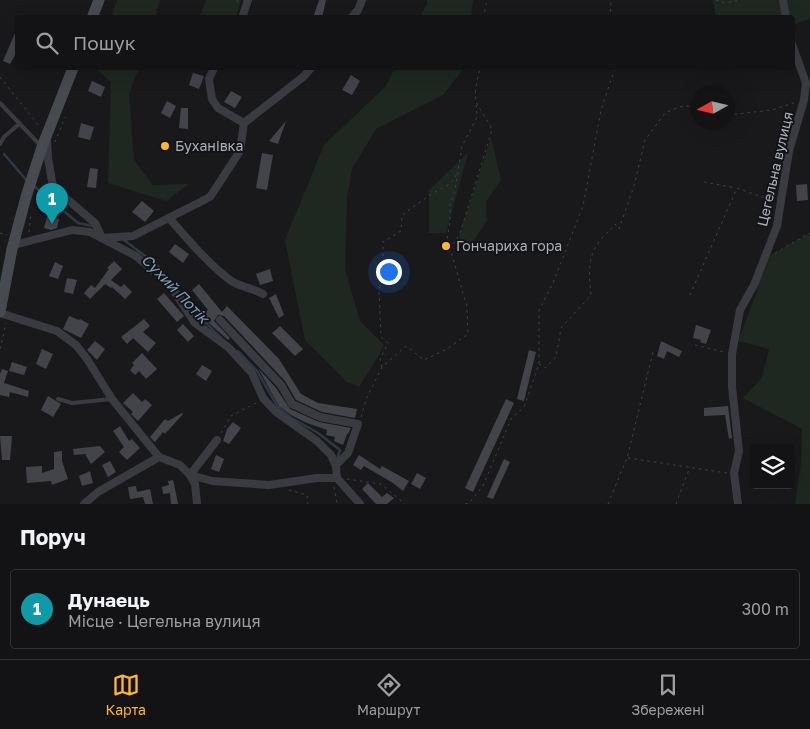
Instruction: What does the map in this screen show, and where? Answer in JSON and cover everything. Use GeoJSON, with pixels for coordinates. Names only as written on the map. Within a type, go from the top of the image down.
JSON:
{"type":"FeatureCollection","features":[{"type":"Feature","properties":{"kind":"street"},"geometry":{"type":"LineString","coordinates":[[93,15],[99,0]]}},
{"type":"Feature","properties":{"kind":"street"},"geometry":{"type":"LineString","coordinates":[[243,15],[248,0]]}},
{"type":"Feature","properties":{"kind":"street"},"geometry":{"type":"LineString","coordinates":[[354,15],[362,0]]}},
{"type":"Feature","properties":{"kind":"street"},"geometry":{"type":"LineString","coordinates":[[784,0],[786,15]]}},
{"type":"Feature","properties":{"kind":"street","name":"Цегельна вулиця"},"geometry":{"type":"LineString","coordinates":[[738,504],[734,473],[739,450],[732,387],[732,354],[740,310],[754,285],[777,226],[789,151],[804,100],[806,83],[795,52]]}},
{"type":"Feature","properties":{"kind":"street"},"geometry":{"type":"LineString","coordinates":[[73,70],[44,142],[26,196],[0,310],[57,332],[76,345],[88,359],[112,399],[159,457],[180,465],[190,475],[195,484],[197,504]]}},
{"type":"Feature","properties":{"kind":"street"},"geometry":{"type":"LineString","coordinates":[[213,70],[209,79],[212,99],[218,108],[244,123]]}},
{"type":"Feature","properties":{"kind":"street"},"geometry":{"type":"LineString","coordinates":[[102,238],[133,236],[210,197],[240,150],[244,123],[303,77],[309,70]]}},
{"type":"Feature","properties":{"kind":"street"},"geometry":{"type":"LineString","coordinates":[[44,142],[53,187],[95,223],[102,238]]}},
{"type":"Feature","properties":{"kind":"street"},"geometry":{"type":"LineString","coordinates":[[169,218],[204,257],[232,281],[263,294]]}},
{"type":"Feature","properties":{"kind":"street"},"geometry":{"type":"LineString","coordinates":[[14,245],[72,230],[90,232],[136,256],[170,285],[195,323],[228,347],[252,373],[263,398],[276,412],[317,440],[331,455],[336,466],[335,478]]}},
{"type":"Feature","properties":{"kind":"street"},"geometry":{"type":"LineString","coordinates":[[220,320],[281,385],[292,404],[320,417],[358,424],[348,453],[338,464]]}},
{"type":"Feature","properties":{"kind":"street"},"geometry":{"type":"LineString","coordinates":[[190,475],[217,440]]}},
{"type":"Feature","properties":{"kind":"street"},"geometry":{"type":"LineString","coordinates":[[84,504],[98,492],[159,457]]}},
{"type":"Feature","properties":{"kind":"street"},"geometry":{"type":"LineString","coordinates":[[190,475],[212,482],[269,485],[317,478],[335,478],[360,504]]}},
{"type":"Feature","properties":{"kind":"lane"},"geometry":{"type":"LineString","coordinates":[[0,103],[19,124],[44,142]]}},
{"type":"Feature","properties":{"kind":"lane"},"geometry":{"type":"LineString","coordinates":[[0,144],[4,137],[19,124]]}},
{"type":"Feature","properties":{"kind":"lane"},"geometry":{"type":"LineString","coordinates":[[58,399],[72,403],[112,399]]}},
{"type":"Feature","properties":{"kind":"path"},"geometry":{"type":"LineString","coordinates":[[484,15],[486,0]]}},
{"type":"Feature","properties":{"kind":"path"},"geometry":{"type":"LineString","coordinates":[[610,15],[611,0]]}},
{"type":"Feature","properties":{"kind":"path"},"geometry":{"type":"LineString","coordinates":[[716,0],[725,2],[742,0]]}},
{"type":"Feature","properties":{"kind":"path"},"geometry":{"type":"LineString","coordinates":[[358,424],[367,397],[382,367],[406,346],[424,360],[447,349],[468,334],[467,307],[452,255],[446,246],[450,221],[450,205],[458,174],[462,146],[476,117],[476,87],[480,70]]}},
{"type":"Feature","properties":{"kind":"path"},"geometry":{"type":"LineString","coordinates":[[465,504],[483,486],[510,419],[524,407],[539,364],[539,310],[553,283],[583,206],[601,110],[614,70]]}},
{"type":"Feature","properties":{"kind":"path"},"geometry":{"type":"LineString","coordinates":[[0,77],[44,142]]}},
{"type":"Feature","properties":{"kind":"path"},"geometry":{"type":"LineString","coordinates":[[735,114],[772,110],[804,100]]}},
{"type":"Feature","properties":{"kind":"path"},"geometry":{"type":"LineString","coordinates":[[448,248],[456,241],[492,130],[487,118],[476,102]]}},
{"type":"Feature","properties":{"kind":"path"},"geometry":{"type":"LineString","coordinates":[[539,364],[545,368],[556,357],[561,328],[591,295],[589,271],[591,256],[599,242],[615,224],[619,229],[634,186],[645,140],[665,113],[678,107],[690,106]]}},
{"type":"Feature","properties":{"kind":"path"},"geometry":{"type":"LineString","coordinates":[[382,367],[380,359],[388,343],[381,337],[380,290],[383,276],[384,242],[400,231],[402,215],[430,195],[450,184],[458,174]]}},
{"type":"Feature","properties":{"kind":"path"},"geometry":{"type":"LineString","coordinates":[[704,182],[737,188],[781,204]]}},
{"type":"Feature","properties":{"kind":"path"},"geometry":{"type":"LineString","coordinates":[[690,295],[737,188]]}},
{"type":"Feature","properties":{"kind":"path"},"geometry":{"type":"LineString","coordinates":[[764,260],[810,233]]}},
{"type":"Feature","properties":{"kind":"path"},"geometry":{"type":"LineString","coordinates":[[695,345],[732,354]]}},
{"type":"Feature","properties":{"kind":"path"},"geometry":{"type":"LineString","coordinates":[[608,504],[627,458],[654,348]]}},
{"type":"Feature","properties":{"kind":"path"},"geometry":{"type":"LineString","coordinates":[[217,440],[231,416],[263,398]]}},
{"type":"Feature","properties":{"kind":"path"},"geometry":{"type":"LineString","coordinates":[[627,458],[691,466],[721,473],[734,473]]}},
{"type":"Feature","properties":{"kind":"path"},"geometry":{"type":"LineString","coordinates":[[676,504],[691,466]]}},
{"type":"Feature","properties":{"kind":"path"},"geometry":{"type":"LineString","coordinates":[[337,504],[335,478],[381,484],[404,504]]}},
{"type":"Feature","properties":{"kind":"path"},"geometry":{"type":"LineString","coordinates":[[284,489],[306,495],[308,504]]}},
{"type":"Feature","properties":{"kind":"shaded area"},"geometry":{"type":"Polygon","coordinates":[[[117,0],[160,0],[156,15],[112,15],[117,0]]]}},
{"type":"Feature","properties":{"kind":"shaded area"},"geometry":{"type":"Polygon","coordinates":[[[206,0],[241,0],[237,15],[201,15],[206,0]]]}},
{"type":"Feature","properties":{"kind":"shaded area"},"geometry":{"type":"Polygon","coordinates":[[[427,0],[473,0],[471,15],[421,15],[427,0]]]}},
{"type":"Feature","properties":{"kind":"shaded area"},"geometry":{"type":"Polygon","coordinates":[[[713,0],[810,0],[810,19],[795,24],[795,15],[716,15],[713,0]]]}},
{"type":"Feature","properties":{"kind":"shaded area"},"geometry":{"type":"Polygon","coordinates":[[[97,70],[138,70],[129,93],[134,160],[153,185],[189,184],[166,201],[108,183],[111,82],[97,70]]]}},
{"type":"Feature","properties":{"kind":"shaded area"},"geometry":{"type":"Polygon","coordinates":[[[394,70],[462,70],[443,95],[376,129],[352,169],[347,199],[345,269],[360,321],[384,345],[359,387],[347,382],[305,340],[285,240],[324,145],[385,87],[394,70]]]}},
{"type":"Feature","properties":{"kind":"shaded area"},"geometry":{"type":"Polygon","coordinates":[[[491,138],[501,180],[486,202],[487,221],[464,255],[459,236],[491,138]]]}},
{"type":"Feature","properties":{"kind":"shaded area"},"geometry":{"type":"Polygon","coordinates":[[[468,153],[446,233],[429,233],[429,190],[468,153]]]}},
{"type":"Feature","properties":{"kind":"shaded area"},"geometry":{"type":"Polygon","coordinates":[[[810,233],[810,504],[795,504],[801,463],[802,429],[743,398],[762,378],[769,349],[738,341],[759,286],[754,285],[763,260],[810,233]]]}},
{"type":"Feature","properties":{"kind":"building"},"geometry":{"type":"Polygon","coordinates":[[[319,0],[326,0],[323,15],[314,15],[319,0]]]}},
{"type":"Feature","properties":{"kind":"building"},"geometry":{"type":"Polygon","coordinates":[[[15,33],[15,55],[10,64],[3,61],[15,33]]]}},
{"type":"Feature","properties":{"kind":"building"},"geometry":{"type":"Polygon","coordinates":[[[193,73],[204,76],[199,89],[189,85],[193,73]]]}},
{"type":"Feature","properties":{"kind":"building"},"geometry":{"type":"Polygon","coordinates":[[[351,75],[360,81],[352,95],[342,90],[351,75]]]}},
{"type":"Feature","properties":{"kind":"building"},"geometry":{"type":"Polygon","coordinates":[[[92,81],[105,87],[101,97],[88,91],[92,81]]]}},
{"type":"Feature","properties":{"kind":"building"},"geometry":{"type":"Polygon","coordinates":[[[231,91],[242,97],[235,108],[224,102],[231,91]]]}},
{"type":"Feature","properties":{"kind":"building"},"geometry":{"type":"Polygon","coordinates":[[[167,101],[176,106],[170,118],[161,113],[167,101]]]}},
{"type":"Feature","properties":{"kind":"building"},"geometry":{"type":"Polygon","coordinates":[[[181,108],[188,108],[188,129],[179,128],[181,108]]]}},
{"type":"Feature","properties":{"kind":"building"},"geometry":{"type":"Polygon","coordinates":[[[286,121],[278,144],[269,141],[286,121]]]}},
{"type":"Feature","properties":{"kind":"building"},"geometry":{"type":"Polygon","coordinates":[[[81,123],[94,127],[90,140],[78,137],[81,123]]]}},
{"type":"Feature","properties":{"kind":"building"},"geometry":{"type":"Polygon","coordinates":[[[262,153],[273,155],[267,190],[256,188],[262,153]]]}},
{"type":"Feature","properties":{"kind":"building"},"geometry":{"type":"Polygon","coordinates":[[[90,168],[98,169],[96,188],[87,187],[90,168]]]}},
{"type":"Feature","properties":{"kind":"building"},"geometry":{"type":"Polygon","coordinates":[[[807,184],[808,200],[797,201],[796,185],[807,184]]]}},
{"type":"Feature","properties":{"kind":"building"},"geometry":{"type":"Polygon","coordinates":[[[142,201],[154,211],[145,222],[132,212],[142,201]]]}},
{"type":"Feature","properties":{"kind":"building"},"geometry":{"type":"Polygon","coordinates":[[[47,217],[59,219],[57,228],[51,230],[44,228],[47,217]]]}},
{"type":"Feature","properties":{"kind":"building"},"geometry":{"type":"Polygon","coordinates":[[[175,244],[189,254],[183,263],[169,252],[175,244]]]}},
{"type":"Feature","properties":{"kind":"building"},"geometry":{"type":"Polygon","coordinates":[[[114,261],[122,269],[111,280],[121,287],[124,284],[132,292],[125,299],[112,287],[105,284],[90,299],[84,293],[91,285],[95,288],[109,269],[107,268],[114,261]]]}},
{"type":"Feature","properties":{"kind":"building"},"geometry":{"type":"Polygon","coordinates":[[[55,262],[63,266],[58,279],[49,276],[55,262]]]}},
{"type":"Feature","properties":{"kind":"building"},"geometry":{"type":"Polygon","coordinates":[[[270,269],[273,281],[260,285],[256,274],[270,269]]]}},
{"type":"Feature","properties":{"kind":"building"},"geometry":{"type":"Polygon","coordinates":[[[67,278],[77,280],[73,294],[64,292],[67,278]]]}},
{"type":"Feature","properties":{"kind":"building"},"geometry":{"type":"Polygon","coordinates":[[[199,284],[222,312],[227,306],[279,359],[301,394],[318,403],[357,409],[355,418],[322,412],[296,400],[285,381],[224,316],[218,315],[214,321],[230,338],[228,340],[201,316],[208,310],[192,290],[199,284]]]}},
{"type":"Feature","properties":{"kind":"building"},"geometry":{"type":"Polygon","coordinates":[[[164,293],[184,316],[177,322],[157,299],[164,293]]]}},
{"type":"Feature","properties":{"kind":"building"},"geometry":{"type":"Polygon","coordinates":[[[276,294],[284,315],[279,318],[269,298],[276,294]]]}},
{"type":"Feature","properties":{"kind":"building"},"geometry":{"type":"Polygon","coordinates":[[[69,316],[89,324],[81,338],[63,329],[69,316]]]}},
{"type":"Feature","properties":{"kind":"building"},"geometry":{"type":"Polygon","coordinates":[[[144,319],[150,326],[143,332],[156,343],[148,352],[133,338],[127,344],[121,337],[144,319]]]}},
{"type":"Feature","properties":{"kind":"building"},"geometry":{"type":"Polygon","coordinates":[[[183,324],[194,336],[188,342],[177,330],[183,324]]]}},
{"type":"Feature","properties":{"kind":"building"},"geometry":{"type":"Polygon","coordinates":[[[696,325],[711,330],[706,344],[700,342],[701,340],[693,338],[696,325]]]}},
{"type":"Feature","properties":{"kind":"building"},"geometry":{"type":"Polygon","coordinates":[[[280,326],[303,349],[295,356],[272,333],[280,326]]]}},
{"type":"Feature","properties":{"kind":"building"},"geometry":{"type":"Polygon","coordinates":[[[95,341],[105,349],[97,360],[87,350],[95,341]]]}},
{"type":"Feature","properties":{"kind":"building"},"geometry":{"type":"Polygon","coordinates":[[[661,341],[682,351],[679,357],[667,351],[664,359],[657,356],[661,341]]]}},
{"type":"Feature","properties":{"kind":"building"},"geometry":{"type":"Polygon","coordinates":[[[42,349],[53,354],[46,369],[36,364],[42,349]]]}},
{"type":"Feature","properties":{"kind":"building"},"geometry":{"type":"Polygon","coordinates":[[[529,350],[536,352],[524,401],[517,399],[529,350]]]}},
{"type":"Feature","properties":{"kind":"building"},"geometry":{"type":"Polygon","coordinates":[[[142,353],[157,369],[146,379],[139,371],[135,375],[130,370],[134,365],[132,363],[142,353]]]}},
{"type":"Feature","properties":{"kind":"building"},"geometry":{"type":"Polygon","coordinates":[[[12,362],[27,367],[24,375],[9,371],[12,362]]]}},
{"type":"Feature","properties":{"kind":"building"},"geometry":{"type":"Polygon","coordinates":[[[202,365],[212,371],[206,381],[196,374],[202,365]]]}},
{"type":"Feature","properties":{"kind":"building"},"geometry":{"type":"Polygon","coordinates":[[[258,368],[276,388],[290,409],[319,422],[351,428],[343,445],[334,441],[335,437],[326,435],[327,430],[291,415],[279,406],[258,368]]]}},
{"type":"Feature","properties":{"kind":"building"},"geometry":{"type":"Polygon","coordinates":[[[2,369],[8,371],[4,383],[29,391],[28,397],[10,392],[9,397],[0,395],[0,374],[2,369]]]}},
{"type":"Feature","properties":{"kind":"building"},"geometry":{"type":"Polygon","coordinates":[[[133,393],[142,402],[145,399],[152,405],[138,421],[131,414],[133,412],[123,403],[133,393]]]}},
{"type":"Feature","properties":{"kind":"building"},"geometry":{"type":"Polygon","coordinates":[[[48,396],[61,404],[53,417],[41,410],[48,396]]]}},
{"type":"Feature","properties":{"kind":"building"},"geometry":{"type":"Polygon","coordinates":[[[506,399],[514,403],[473,492],[465,488],[506,399]]]}},
{"type":"Feature","properties":{"kind":"building"},"geometry":{"type":"Polygon","coordinates":[[[728,406],[732,438],[729,439],[725,415],[704,416],[704,408],[728,406]]]}},
{"type":"Feature","properties":{"kind":"building"},"geometry":{"type":"Polygon","coordinates":[[[182,413],[165,434],[163,432],[155,442],[150,437],[165,419],[168,421],[182,413]]]}},
{"type":"Feature","properties":{"kind":"building"},"geometry":{"type":"Polygon","coordinates":[[[233,422],[241,428],[229,444],[223,441],[227,429],[233,422]]]}},
{"type":"Feature","properties":{"kind":"building"},"geometry":{"type":"Polygon","coordinates":[[[120,426],[129,441],[132,439],[140,448],[127,460],[119,452],[124,447],[113,431],[120,426]]]}},
{"type":"Feature","properties":{"kind":"building"},"geometry":{"type":"Polygon","coordinates":[[[0,436],[12,436],[10,460],[2,460],[0,436]]]}},
{"type":"Feature","properties":{"kind":"building"},"geometry":{"type":"Polygon","coordinates":[[[100,446],[105,452],[91,464],[85,454],[74,455],[73,449],[100,446]]]}},
{"type":"Feature","properties":{"kind":"building"},"geometry":{"type":"Polygon","coordinates":[[[62,451],[62,461],[68,479],[52,485],[51,481],[27,483],[26,467],[42,466],[42,473],[54,469],[54,452],[62,451]]]}},
{"type":"Feature","properties":{"kind":"building"},"geometry":{"type":"Polygon","coordinates":[[[216,455],[224,459],[219,472],[211,469],[216,455]]]}},
{"type":"Feature","properties":{"kind":"building"},"geometry":{"type":"Polygon","coordinates":[[[359,455],[380,469],[382,466],[409,481],[403,491],[364,466],[361,470],[353,465],[359,455]]]}},
{"type":"Feature","properties":{"kind":"building"},"geometry":{"type":"Polygon","coordinates":[[[504,459],[510,462],[493,499],[487,497],[504,459]]]}},
{"type":"Feature","properties":{"kind":"building"},"geometry":{"type":"Polygon","coordinates":[[[110,461],[116,472],[108,477],[102,465],[110,461]]]}},
{"type":"Feature","properties":{"kind":"building"},"geometry":{"type":"Polygon","coordinates":[[[90,471],[93,483],[82,486],[79,476],[90,471]]]}},
{"type":"Feature","properties":{"kind":"building"},"geometry":{"type":"Polygon","coordinates":[[[417,473],[426,478],[420,489],[411,484],[417,473]]]}},
{"type":"Feature","properties":{"kind":"building"},"geometry":{"type":"Polygon","coordinates":[[[173,480],[178,504],[171,504],[170,493],[163,494],[162,487],[169,485],[168,481],[173,480]]]}},
{"type":"Feature","properties":{"kind":"building"},"geometry":{"type":"Polygon","coordinates":[[[368,483],[382,497],[387,493],[394,498],[387,504],[376,504],[362,489],[368,483]]]}},
{"type":"Feature","properties":{"kind":"building"},"geometry":{"type":"Polygon","coordinates":[[[136,486],[137,492],[150,489],[153,504],[145,504],[143,497],[130,499],[128,487],[136,486]]]}},
{"type":"Feature","properties":{"kind":"waterway","name":"Сухий Потік"},"geometry":{"type":"LineString","coordinates":[[4,154],[28,182]]}},
{"type":"Feature","properties":{"kind":"waterway","name":"Сухий Потік"},"geometry":{"type":"LineString","coordinates":[[34,186],[78,223],[93,226]]}},
{"type":"Feature","properties":{"kind":"waterway","name":"Сухий Потік"},"geometry":{"type":"LineString","coordinates":[[124,240],[157,265],[170,280]]}},
{"type":"Feature","properties":{"kind":"waterway","name":"Сухий Потік"},"geometry":{"type":"LineString","coordinates":[[176,289],[221,338]]}},
{"type":"Feature","properties":{"kind":"waterway","name":"Сухий Потік"},"geometry":{"type":"LineString","coordinates":[[238,351],[257,371],[278,407],[340,450],[336,462]]}},
{"type":"Feature","properties":{"kind":"place","name":"Буханівка"},"geometry":{"type":"Point","coordinates":[165,146]}},
{"type":"Feature","properties":{"kind":"place","name":"Дунаець"},"geometry":{"type":"Point","coordinates":[52,224]}},
{"type":"Feature","properties":{"kind":"place","name":"Гончариха гора"},"geometry":{"type":"Point","coordinates":[446,246]}}]}
